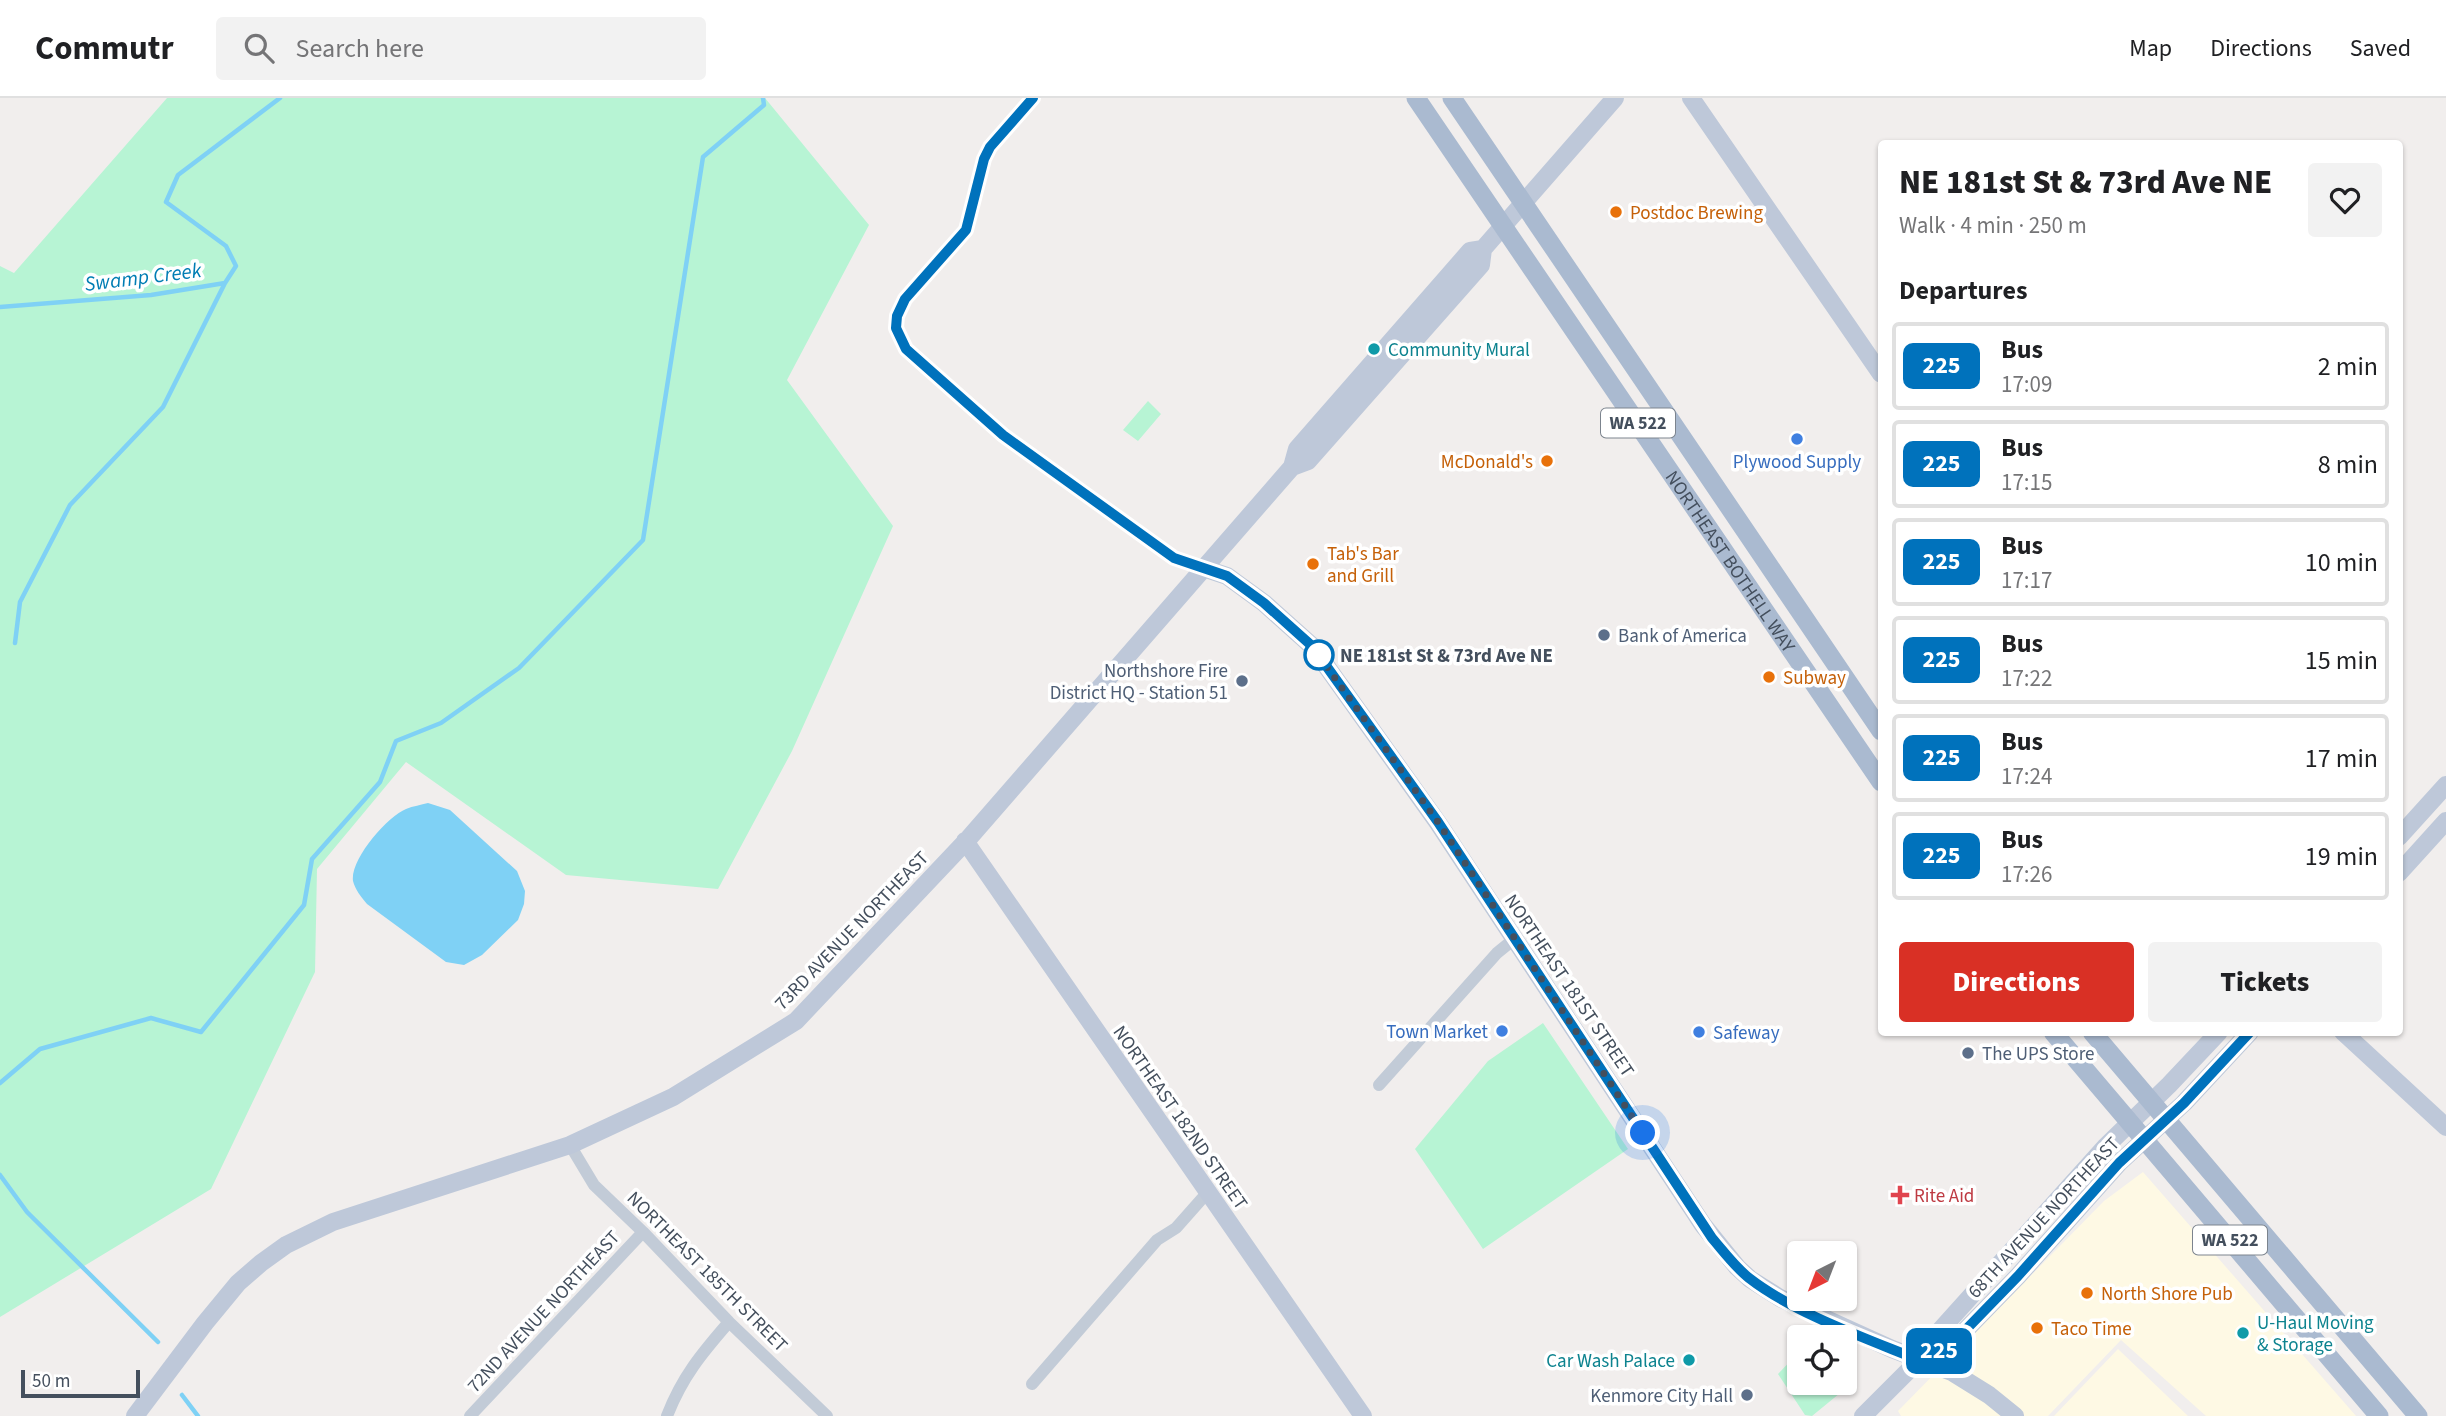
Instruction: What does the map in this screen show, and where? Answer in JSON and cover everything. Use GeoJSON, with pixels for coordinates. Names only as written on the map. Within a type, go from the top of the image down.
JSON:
{"type":"FeatureCollection","features":[{"type":"Feature","properties":{"kind":"main road","name":"NORTHEAST BOTHELL WAY"},"geometry":{"type":"LineString","coordinates":[[1416,98],[1878,778]]}},
{"type":"Feature","properties":{"kind":"main road","name":"NORTHEAST BOTHELL WAY"},"geometry":{"type":"LineString","coordinates":[[1452,98],[1878,726]]}},
{"type":"Feature","properties":{"kind":"main road","name":"WA 522"},"geometry":{"type":"LineString","coordinates":[[2056,1036],[2379,1416]]}},
{"type":"Feature","properties":{"kind":"main road","name":"WA 522"},"geometry":{"type":"LineString","coordinates":[[2095,1036],[2418,1416]]}},
{"type":"Feature","properties":{"kind":"street","name":"73RD AVENUE NORTHEAST"},"geometry":{"type":"LineString","coordinates":[[135,1416],[205,1322],[238,1283],[286,1245],[333,1222],[570,1146],[673,1097],[796,1021],[965,842],[1292,467],[1297,449],[1340,399],[1470,251],[1483,249],[1615,98]]}},
{"type":"Feature","properties":{"kind":"street"},"geometry":{"type":"LineString","coordinates":[[1691,98],[1878,370]]}},
{"type":"Feature","properties":{"kind":"street","name":"NORTHEAST 181ST STREET"},"geometry":{"type":"LineString","coordinates":[[1203,568],[1227,576],[1264,603],[1312,646],[1438,822],[1513,940],[1708,1231],[1737,1267],[1780,1298],[1952,1372],[1989,1395],[2015,1416]]}},
{"type":"Feature","properties":{"kind":"street"},"geometry":{"type":"LineString","coordinates":[[2403,833],[2446,785]]}},
{"type":"Feature","properties":{"kind":"street"},"geometry":{"type":"LineString","coordinates":[[2403,869],[2446,821]]}},
{"type":"Feature","properties":{"kind":"street","name":"NORTHEAST 182ND STREET"},"geometry":{"type":"LineString","coordinates":[[965,842],[1363,1416]]}},
{"type":"Feature","properties":{"kind":"street"},"geometry":{"type":"LineString","coordinates":[[1379,1085],[1497,953],[1513,940]]}},
{"type":"Feature","properties":{"kind":"street","name":"68TH AVENUE NORTHEAST"},"geometry":{"type":"LineString","coordinates":[[1863,1416],[1919,1360],[1935,1336],[2105,1147],[2215,1036]]}},
{"type":"Feature","properties":{"kind":"street","name":"68TH AVENUE NORTHEAST"},"geometry":{"type":"LineString","coordinates":[[1919,1360],[1949,1347],[2018,1276],[2119,1163],[2165,1121],[2246,1036]]}},
{"type":"Feature","properties":{"kind":"street"},"geometry":{"type":"LineString","coordinates":[[2347,1036],[2446,1127]]}},
{"type":"Feature","properties":{"kind":"street","name":"NORTHEAST 185TH STREET"},"geometry":{"type":"LineString","coordinates":[[570,1146],[594,1185],[729,1322],[827,1416]]}},
{"type":"Feature","properties":{"kind":"street"},"geometry":{"type":"LineString","coordinates":[[1032,1384],[1157,1240],[1177,1228],[1207,1193]]}},
{"type":"Feature","properties":{"kind":"street","name":"72ND AVENUE NORTHEAST"},"geometry":{"type":"LineString","coordinates":[[470,1416],[643,1232]]}},
{"type":"Feature","properties":{"kind":"street"},"geometry":{"type":"LineString","coordinates":[[667,1416],[679,1387],[698,1357],[729,1322]]}},
{"type":"Feature","properties":{"kind":"shaded area"},"geometry":{"type":"Polygon","coordinates":[[[2143,1172],[2356,1416],[2206,1416],[2121,1340],[2048,1416],[1901,1416],[1898,1411],[2104,1201],[2143,1172]]]}},
{"type":"Feature","properties":{"kind":"shaded area"},"geometry":{"type":"Polygon","coordinates":[[[2118,1349],[2188,1416],[2054,1416],[2118,1349]]]}},
{"type":"Feature","properties":{"kind":"green space"},"geometry":{"type":"Polygon","coordinates":[[[167,98],[765,98],[869,225],[787,380],[893,526],[792,751],[718,889],[566,875],[406,762],[317,869],[315,972],[211,1189],[0,1317],[0,266],[14,273],[167,98]]]}},
{"type":"Feature","properties":{"kind":"green space"},"geometry":{"type":"Polygon","coordinates":[[[1148,401],[1161,414],[1138,441],[1123,430],[1148,401]]]}},
{"type":"Feature","properties":{"kind":"green space"},"geometry":{"type":"Polygon","coordinates":[[[1543,1023],[1628,1149],[1483,1249],[1415,1149],[1488,1061],[1543,1023]]]}},
{"type":"Feature","properties":{"kind":"green space"},"geometry":{"type":"Polygon","coordinates":[[[1787,1365],[1787,1388],[1778,1374],[1787,1365]]]}},
{"type":"Feature","properties":{"kind":"green space"},"geometry":{"type":"Polygon","coordinates":[[[1792,1395],[1838,1395],[1812,1416],[1805,1415],[1792,1395]]]}},
{"type":"Feature","properties":{"kind":"water"},"geometry":{"type":"Polygon","coordinates":[[[428,803],[450,810],[517,871],[525,891],[518,920],[482,955],[464,965],[446,962],[367,904],[353,881],[357,861],[381,829],[398,813],[428,803]]]}},
{"type":"Feature","properties":{"kind":"waterway","name":"Swamp Creek"},"geometry":{"type":"LineString","coordinates":[[0,307],[151,295],[225,283],[236,266],[226,246],[166,202],[178,175],[280,98]]}},
{"type":"Feature","properties":{"kind":"waterway"},"geometry":{"type":"LineString","coordinates":[[0,1083],[40,1049],[151,1018],[201,1032],[304,905],[312,859],[380,782],[396,741],[441,723],[519,668],[643,540],[703,157],[764,105],[763,98]]}},
{"type":"Feature","properties":{"kind":"waterway"},"geometry":{"type":"LineString","coordinates":[[15,643],[20,602],[70,505],[163,407],[225,283]]}},
{"type":"Feature","properties":{"kind":"waterway"},"geometry":{"type":"LineString","coordinates":[[0,1175],[27,1212],[158,1342]]}},
{"type":"Feature","properties":{"kind":"waterway"},"geometry":{"type":"LineString","coordinates":[[182,1395],[198,1416]]}},
{"type":"Feature","properties":{"kind":"bus line","name":"225"},"geometry":{"type":"LineString","coordinates":[[1033,98],[990,147],[984,159],[966,230],[905,299],[897,316],[896,328],[900,340],[906,349],[1003,435],[1174,558],[1227,576],[1264,603],[1312,646],[1438,822],[1513,940],[1712,1238],[1750,1279],[1811,1314],[1919,1360],[1949,1347],[2018,1276],[2119,1163],[2184,1103],[2246,1036]]}},
{"type":"Feature","properties":{"kind":"place","name":"Postdoc Brewing"},"geometry":{"type":"Point","coordinates":[1616,212]}},
{"type":"Feature","properties":{"kind":"place","name":"Community Mural"},"geometry":{"type":"Point","coordinates":[1374,349]}},
{"type":"Feature","properties":{"kind":"place","name":"Plywood Supply"},"geometry":{"type":"Point","coordinates":[1797,439]}},
{"type":"Feature","properties":{"kind":"place","name":"McDonald's"},"geometry":{"type":"Point","coordinates":[1547,461]}},
{"type":"Feature","properties":{"kind":"place","name":"Tab's Bar and Grill"},"geometry":{"type":"Point","coordinates":[1313,564]}},
{"type":"Feature","properties":{"kind":"place","name":"Bank of America"},"geometry":{"type":"Point","coordinates":[1604,635]}},
{"type":"Feature","properties":{"kind":"place","name":"NE 181st St & 73rd Ave NE"},"geometry":{"type":"Point","coordinates":[1319,655]}},
{"type":"Feature","properties":{"kind":"place","name":"Subway"},"geometry":{"type":"Point","coordinates":[1769,677]}},
{"type":"Feature","properties":{"kind":"place","name":"Northshore Fire District HQ - Station 51"},"geometry":{"type":"Point","coordinates":[1242,681]}},
{"type":"Feature","properties":{"kind":"place","name":"Town Market"},"geometry":{"type":"Point","coordinates":[1502,1031]}},
{"type":"Feature","properties":{"kind":"place","name":"Safeway"},"geometry":{"type":"Point","coordinates":[1699,1032]}},
{"type":"Feature","properties":{"kind":"place","name":"The UPS Store"},"geometry":{"type":"Point","coordinates":[1968,1053]}},
{"type":"Feature","properties":{"kind":"place","name":"Rite Aid"},"geometry":{"type":"Point","coordinates":[1900,1195]}},
{"type":"Feature","properties":{"kind":"place","name":"North Shore Pub"},"geometry":{"type":"Point","coordinates":[2087,1293]}},
{"type":"Feature","properties":{"kind":"place","name":"Taco Time"},"geometry":{"type":"Point","coordinates":[2037,1328]}},
{"type":"Feature","properties":{"kind":"place","name":"U-Haul Moving & Storage"},"geometry":{"type":"Point","coordinates":[2243,1333]}},
{"type":"Feature","properties":{"kind":"place","name":"Car Wash Palace"},"geometry":{"type":"Point","coordinates":[1689,1360]}},
{"type":"Feature","properties":{"kind":"place","name":"Kenmore City Hall"},"geometry":{"type":"Point","coordinates":[1747,1395]}},
{"type":"Feature","properties":{"kind":"route"},"geometry":{"type":"LineString","coordinates":[[1319,655],[1312,646],[1438,822],[1513,940],[1643,1133]]}}]}
